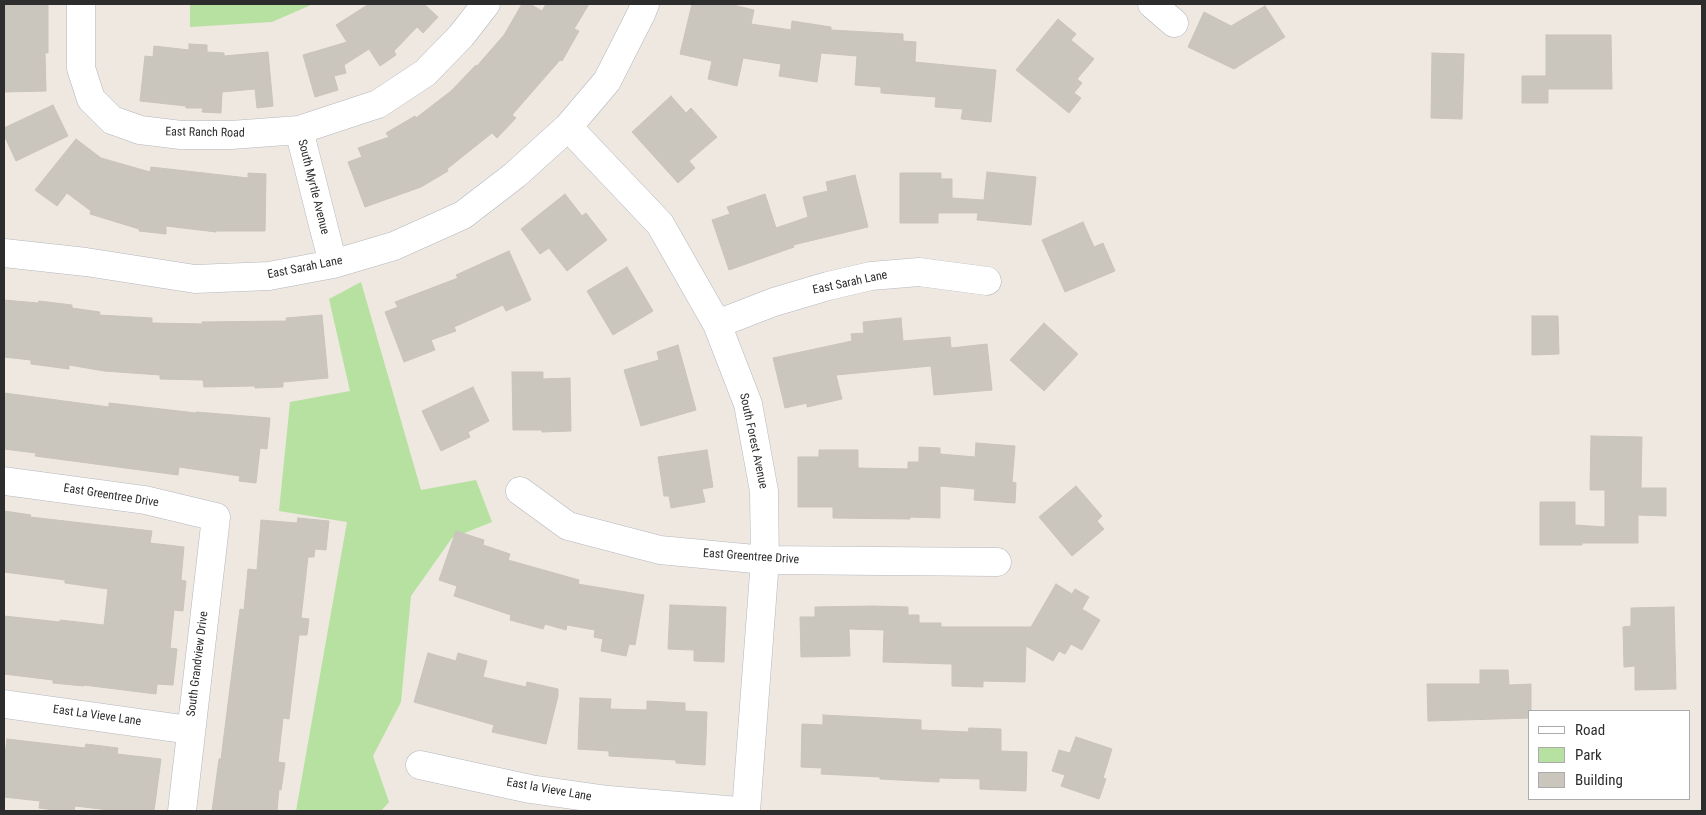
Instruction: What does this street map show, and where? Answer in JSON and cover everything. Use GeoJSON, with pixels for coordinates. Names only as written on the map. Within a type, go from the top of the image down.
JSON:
{"type":"FeatureCollection","features":[{"type":"Feature","properties":{"kind":"street","name":"East Ranch Road"},"geometry":{"type":"LineString","coordinates":[[81,4],[81,68],[91,99],[112,120],[140,130],[181,135],[231,135],[299,130]]}},
{"type":"Feature","properties":{"kind":"street","name":"South Myrtle Avenue"},"geometry":{"type":"LineString","coordinates":[[333,264],[299,130],[378,104],[425,73],[461,36],[486,4]]}},
{"type":"Feature","properties":{"kind":"street","name":"East Sarah Lane"},"geometry":{"type":"LineString","coordinates":[[4,253],[86,262],[195,278],[269,276],[333,264],[394,246],[463,215],[515,175],[568,127],[607,81],[645,4]]}},
{"type":"Feature","properties":{"kind":"street"},"geometry":{"type":"LineString","coordinates":[[1152,4],[1174,23]]}},
{"type":"Feature","properties":{"kind":"street","name":"South Forest Avenue"},"geometry":{"type":"LineString","coordinates":[[568,127],[660,224],[717,324],[748,404],[764,491],[765,560],[746,811]]}},
{"type":"Feature","properties":{"kind":"street","name":"East Sarah Lane"},"geometry":{"type":"LineString","coordinates":[[717,324],[774,302],[871,276],[919,272],[987,281]]}},
{"type":"Feature","properties":{"kind":"street","name":"East Greentree Drive"},"geometry":{"type":"LineString","coordinates":[[4,480],[145,500],[216,517]]}},
{"type":"Feature","properties":{"kind":"street","name":"East Greentree Drive"},"geometry":{"type":"LineString","coordinates":[[520,491],[568,526],[660,550],[765,560],[997,562]]}},
{"type":"Feature","properties":{"kind":"street","name":"South Grandview Drive"},"geometry":{"type":"LineString","coordinates":[[182,811],[216,517]]}},
{"type":"Feature","properties":{"kind":"street","name":"East La Vieve Lane"},"geometry":{"type":"LineString","coordinates":[[4,704],[190,730]]}},
{"type":"Feature","properties":{"kind":"street","name":"East la Vieve Lane"},"geometry":{"type":"LineString","coordinates":[[420,765],[530,789],[598,799],[738,811]]}},
{"type":"Feature","properties":{"kind":"green space"},"geometry":{"type":"Polygon","coordinates":[[[190,4],[313,4],[272,22],[190,27],[190,4]]]}},
{"type":"Feature","properties":{"kind":"green space"},"geometry":{"type":"Polygon","coordinates":[[[361,282],[421,490],[476,480],[492,522],[452,538],[411,596],[401,702],[373,756],[389,802],[381,811],[296,811],[347,522],[279,511],[290,402],[350,391],[329,299],[361,282]]]}},
{"type":"Feature","properties":{"kind":"building"},"geometry":{"type":"Polygon","coordinates":[[[4,4],[48,4],[48,53],[45,53],[46,91],[4,92],[4,4]]]}},
{"type":"Feature","properties":{"kind":"building"},"geometry":{"type":"Polygon","coordinates":[[[369,4],[424,4],[438,17],[423,33],[417,27],[394,51],[396,55],[380,66],[369,49],[344,65],[346,73],[334,76],[338,90],[315,97],[303,55],[347,42],[336,25],[369,4]]]}},
{"type":"Feature","properties":{"kind":"building"},"geometry":{"type":"Polygon","coordinates":[[[522,4],[530,4],[542,11],[546,4],[589,4],[574,29],[579,31],[562,61],[560,60],[512,115],[516,118],[497,138],[492,133],[447,169],[448,171],[421,187],[365,207],[348,162],[362,157],[358,148],[389,137],[386,133],[415,116],[416,118],[451,91],[477,66],[504,35],[522,4]]]}},
{"type":"Feature","properties":{"kind":"building"},"geometry":{"type":"Polygon","coordinates":[[[692,4],[729,4],[754,10],[751,24],[791,30],[792,21],[831,27],[831,30],[903,34],[903,41],[916,42],[915,62],[996,70],[991,122],[961,119],[963,109],[935,107],[936,97],[881,93],[881,87],[855,85],[857,56],[821,53],[817,82],[779,76],[781,64],[743,58],[737,86],[708,79],[712,61],[680,54],[692,4]]]}},
{"type":"Feature","properties":{"kind":"building"},"geometry":{"type":"Polygon","coordinates":[[[1265,6],[1285,37],[1234,69],[1188,47],[1204,12],[1231,26],[1265,6]]]}},
{"type":"Feature","properties":{"kind":"building"},"geometry":{"type":"Polygon","coordinates":[[[1058,19],[1076,34],[1071,40],[1094,59],[1077,79],[1082,83],[1074,93],[1081,98],[1069,113],[1016,70],[1058,19]]]}},
{"type":"Feature","properties":{"kind":"building"},"geometry":{"type":"Polygon","coordinates":[[[1546,35],[1611,35],[1612,89],[1548,89],[1548,103],[1522,103],[1522,76],[1546,76],[1546,35]]]}},
{"type":"Feature","properties":{"kind":"building"},"geometry":{"type":"Polygon","coordinates":[[[189,44],[207,45],[207,52],[224,53],[224,56],[268,52],[273,106],[257,108],[255,89],[222,92],[221,113],[202,112],[203,108],[186,108],[186,106],[140,101],[145,56],[153,57],[154,46],[189,50],[189,44]]]}},
{"type":"Feature","properties":{"kind":"building"},"geometry":{"type":"Polygon","coordinates":[[[1432,53],[1464,54],[1462,119],[1431,118],[1432,53]]]}},
{"type":"Feature","properties":{"kind":"building"},"geometry":{"type":"Polygon","coordinates":[[[671,96],[686,113],[691,108],[717,137],[689,161],[695,168],[678,183],[632,132],[671,96]]]}},
{"type":"Feature","properties":{"kind":"building"},"geometry":{"type":"Polygon","coordinates":[[[53,105],[68,136],[16,161],[4,135],[4,128],[53,105]]]}},
{"type":"Feature","properties":{"kind":"building"},"geometry":{"type":"Polygon","coordinates":[[[76,139],[101,158],[150,172],[151,167],[248,178],[248,173],[266,174],[265,231],[216,232],[166,226],[166,234],[139,231],[139,229],[90,214],[91,211],[67,193],[57,206],[35,190],[76,139]]]}},
{"type":"Feature","properties":{"kind":"building"},"geometry":{"type":"Polygon","coordinates":[[[987,172],[1036,177],[1031,225],[977,220],[978,213],[938,213],[938,223],[900,223],[900,173],[941,173],[941,179],[952,179],[952,198],[984,200],[987,172]]]}},
{"type":"Feature","properties":{"kind":"building"},"geometry":{"type":"Polygon","coordinates":[[[855,175],[868,227],[793,245],[794,247],[729,270],[712,220],[730,214],[727,207],[765,194],[776,228],[808,217],[803,197],[828,191],[826,182],[855,175]]]}},
{"type":"Feature","properties":{"kind":"building"},"geometry":{"type":"Polygon","coordinates":[[[565,194],[582,216],[586,213],[607,240],[567,271],[549,248],[540,254],[521,229],[565,194]]]}},
{"type":"Feature","properties":{"kind":"building"},"geometry":{"type":"Polygon","coordinates":[[[1083,222],[1094,247],[1103,243],[1115,271],[1065,292],[1042,240],[1083,222]]]}},
{"type":"Feature","properties":{"kind":"building"},"geometry":{"type":"Polygon","coordinates":[[[509,251],[531,300],[506,311],[503,305],[454,327],[456,331],[431,340],[435,350],[404,362],[385,312],[398,307],[395,302],[458,278],[456,275],[509,251]]]}},
{"type":"Feature","properties":{"kind":"building"},"geometry":{"type":"Polygon","coordinates":[[[627,267],[653,311],[613,335],[587,291],[627,267]]]}},
{"type":"Feature","properties":{"kind":"building"},"geometry":{"type":"Polygon","coordinates":[[[4,300],[38,303],[39,301],[72,305],[72,308],[100,312],[99,315],[152,318],[152,323],[202,324],[202,322],[287,321],[286,318],[322,315],[328,378],[283,382],[283,387],[204,387],[203,380],[160,379],[160,375],[104,371],[69,365],[69,369],[31,364],[31,360],[4,357],[4,300]]]}},
{"type":"Feature","properties":{"kind":"building"},"geometry":{"type":"Polygon","coordinates":[[[1532,316],[1558,316],[1559,354],[1532,355],[1532,316]]]}},
{"type":"Feature","properties":{"kind":"building"},"geometry":{"type":"Polygon","coordinates":[[[901,318],[903,341],[950,337],[951,348],[987,344],[992,390],[934,395],[931,366],[836,375],[842,399],[807,407],[807,403],[785,408],[773,358],[852,341],[851,334],[864,333],[863,322],[901,318]]]}},
{"type":"Feature","properties":{"kind":"building"},"geometry":{"type":"Polygon","coordinates":[[[1044,323],[1078,354],[1044,391],[1010,360],[1044,323]]]}},
{"type":"Feature","properties":{"kind":"building"},"geometry":{"type":"Polygon","coordinates":[[[678,345],[696,410],[641,426],[624,370],[659,360],[657,352],[678,345]]]}},
{"type":"Feature","properties":{"kind":"building"},"geometry":{"type":"Polygon","coordinates":[[[512,372],[543,372],[543,379],[570,378],[571,431],[513,430],[512,372]]]}},
{"type":"Feature","properties":{"kind":"building"},"geometry":{"type":"Polygon","coordinates":[[[473,387],[489,421],[468,432],[470,437],[441,451],[422,411],[473,387]]]}},
{"type":"Feature","properties":{"kind":"building"},"geometry":{"type":"Polygon","coordinates":[[[4,393],[109,407],[109,403],[196,413],[270,418],[267,449],[260,448],[256,483],[239,481],[240,476],[179,467],[178,475],[35,456],[36,453],[4,449],[4,393]]]}},
{"type":"Feature","properties":{"kind":"building"},"geometry":{"type":"Polygon","coordinates":[[[1591,436],[1642,437],[1641,488],[1666,488],[1666,516],[1638,515],[1638,543],[1540,545],[1540,502],[1575,502],[1575,525],[1605,527],[1605,490],[1590,490],[1591,436]]]}},
{"type":"Feature","properties":{"kind":"building"},"geometry":{"type":"Polygon","coordinates":[[[976,443],[1015,446],[1012,482],[1016,483],[1015,503],[974,500],[975,489],[940,486],[940,518],[833,518],[833,507],[798,507],[798,457],[819,457],[819,450],[858,450],[858,468],[908,469],[908,462],[919,462],[919,447],[940,448],[940,454],[975,457],[976,443]]]}},
{"type":"Feature","properties":{"kind":"building"},"geometry":{"type":"Polygon","coordinates":[[[707,450],[713,487],[702,489],[705,502],[671,508],[669,496],[664,496],[658,457],[707,450]]]}},
{"type":"Feature","properties":{"kind":"building"},"geometry":{"type":"Polygon","coordinates":[[[1076,486],[1102,516],[1097,521],[1104,529],[1072,556],[1039,517],[1076,486]]]}},
{"type":"Feature","properties":{"kind":"building"},"geometry":{"type":"Polygon","coordinates":[[[4,511],[31,515],[30,517],[152,531],[150,543],[184,547],[181,580],[186,581],[183,611],[174,610],[170,648],[177,649],[173,685],[157,684],[156,694],[53,683],[53,680],[4,674],[4,616],[104,625],[108,589],[65,583],[65,580],[4,572],[4,511]]]}},
{"type":"Feature","properties":{"kind":"building"},"geometry":{"type":"Polygon","coordinates":[[[298,518],[329,521],[326,550],[315,549],[314,557],[308,557],[301,618],[309,619],[307,635],[299,635],[289,719],[283,718],[278,762],[285,763],[281,790],[279,789],[277,811],[212,811],[219,759],[221,759],[240,609],[244,610],[248,569],[257,570],[261,520],[297,523],[298,518]]]}},
{"type":"Feature","properties":{"kind":"building"},"geometry":{"type":"Polygon","coordinates":[[[456,531],[484,540],[483,545],[510,554],[508,560],[579,580],[578,584],[644,595],[635,645],[629,644],[626,656],[601,651],[603,639],[594,637],[595,630],[567,625],[566,630],[545,624],[543,629],[510,620],[511,615],[454,596],[457,586],[439,580],[456,531]]]}},
{"type":"Feature","properties":{"kind":"building"},"geometry":{"type":"Polygon","coordinates":[[[1056,584],[1072,594],[1075,589],[1089,597],[1082,609],[1100,620],[1082,650],[1071,644],[1065,654],[1059,651],[1053,661],[1026,646],[1025,682],[983,681],[983,687],[952,686],[952,664],[883,662],[884,630],[849,629],[850,656],[801,657],[800,617],[815,617],[815,607],[908,607],[908,615],[919,615],[919,623],[941,623],[941,627],[1031,627],[1056,584]]]}},
{"type":"Feature","properties":{"kind":"building"},"geometry":{"type":"Polygon","coordinates":[[[670,605],[726,607],[724,662],[694,661],[694,650],[668,649],[670,605]]]}},
{"type":"Feature","properties":{"kind":"building"},"geometry":{"type":"Polygon","coordinates":[[[1674,607],[1676,689],[1635,690],[1635,666],[1624,667],[1623,627],[1631,626],[1631,608],[1674,607]]]}},
{"type":"Feature","properties":{"kind":"building"},"geometry":{"type":"Polygon","coordinates":[[[428,653],[456,661],[458,653],[487,661],[483,677],[526,687],[527,682],[558,689],[546,744],[492,732],[494,725],[414,702],[428,653]]]}},
{"type":"Feature","properties":{"kind":"building"},"geometry":{"type":"Polygon","coordinates":[[[1480,670],[1508,670],[1509,685],[1531,684],[1531,710],[1528,710],[1528,718],[1428,721],[1427,684],[1480,684],[1480,670]]]}},
{"type":"Feature","properties":{"kind":"building"},"geometry":{"type":"Polygon","coordinates":[[[580,698],[611,699],[610,709],[647,710],[647,701],[685,703],[685,711],[707,712],[705,765],[676,763],[676,760],[609,756],[609,751],[578,749],[580,698]]]}},
{"type":"Feature","properties":{"kind":"building"},"geometry":{"type":"Polygon","coordinates":[[[823,715],[921,720],[921,730],[968,732],[969,728],[1001,729],[1001,751],[1027,752],[1026,791],[980,789],[980,779],[939,778],[939,782],[880,779],[880,777],[821,774],[822,768],[801,767],[802,724],[823,725],[823,715]]]}},
{"type":"Feature","properties":{"kind":"building"},"geometry":{"type":"Polygon","coordinates":[[[1076,737],[1112,749],[1103,778],[1106,779],[1099,799],[1061,786],[1065,775],[1052,771],[1059,750],[1070,753],[1076,737]]]}},
{"type":"Feature","properties":{"kind":"building"},"geometry":{"type":"Polygon","coordinates":[[[7,739],[85,748],[86,744],[118,748],[117,754],[161,759],[154,811],[118,811],[75,806],[74,811],[61,811],[39,808],[40,801],[4,797],[4,763],[7,739]]]}}]}
